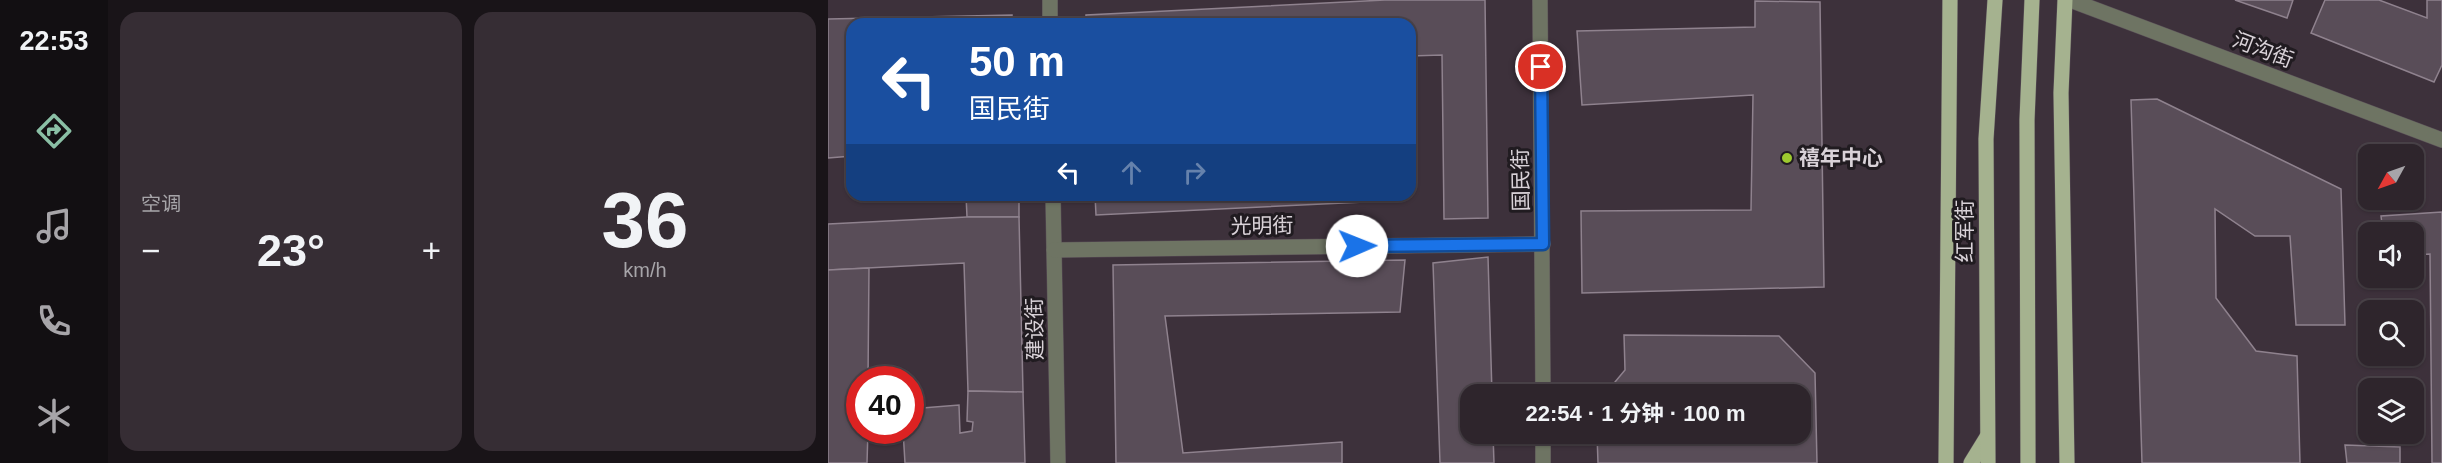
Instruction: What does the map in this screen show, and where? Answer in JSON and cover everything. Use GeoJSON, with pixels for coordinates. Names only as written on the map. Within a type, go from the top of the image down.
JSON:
{"type":"FeatureCollection","features":[{"type":"Feature","properties":{"kind":"main road","name":"红军街"},"geometry":{"type":"LineString","coordinates":[[1946,463],[1950,0]]}},
{"type":"Feature","properties":{"kind":"main road","name":"红军街"},"geometry":{"type":"LineString","coordinates":[[1988,463],[1986,139],[1995,0]]}},
{"type":"Feature","properties":{"kind":"main road"},"geometry":{"type":"LineString","coordinates":[[2028,463],[2027,120],[2032,0]]}},
{"type":"Feature","properties":{"kind":"main road"},"geometry":{"type":"LineString","coordinates":[[2067,0],[2061,93],[2067,463]]}},
{"type":"Feature","properties":{"kind":"main road"},"geometry":{"type":"LineString","coordinates":[[1971,463],[1987,437]]}},
{"type":"Feature","properties":{"kind":"street"},"geometry":{"type":"LineString","coordinates":[[1050,0],[1050,18]]}},
{"type":"Feature","properties":{"kind":"street","name":"国民街"},"geometry":{"type":"LineString","coordinates":[[1540,0],[1543,384]]}},
{"type":"Feature","properties":{"kind":"street","name":"河沟街"},"geometry":{"type":"LineString","coordinates":[[2067,0],[2442,140]]}},
{"type":"Feature","properties":{"kind":"street","name":"建设街"},"geometry":{"type":"LineString","coordinates":[[1053,201],[1058,463]]}},
{"type":"Feature","properties":{"kind":"street","name":"光明街"},"geometry":{"type":"LineString","coordinates":[[1054,250],[1543,244]]}},
{"type":"Feature","properties":{"kind":"street"},"geometry":{"type":"LineString","coordinates":[[1543,444],[1543,463]]}},
{"type":"Feature","properties":{"kind":"building"},"geometry":{"type":"Polygon","coordinates":[[[1385,0],[1485,0],[1488,218],[1444,219],[1442,55],[1416,56],[1416,18],[1086,18],[1086,15],[1385,0]]]}},
{"type":"Feature","properties":{"kind":"building"},"geometry":{"type":"Polygon","coordinates":[[[2235,0],[2293,0],[2287,18],[2235,0]]]}},
{"type":"Feature","properties":{"kind":"building"},"geometry":{"type":"Polygon","coordinates":[[[2325,0],[2379,0],[2427,18],[2427,0],[2442,0],[2442,65],[2434,82],[2311,33],[2325,0]]]}},
{"type":"Feature","properties":{"kind":"building","name":"禧年中心"},"geometry":{"type":"Polygon","coordinates":[[[1755,1],[1820,2],[1824,287],[1582,293],[1581,211],[1751,210],[1753,95],[1582,105],[1577,31],[1755,27],[1755,1]]]}},
{"type":"Feature","properties":{"kind":"building"},"geometry":{"type":"Polygon","coordinates":[[[1012,15],[1012,18],[874,18],[1012,15]]]}},
{"type":"Feature","properties":{"kind":"building"},"geometry":{"type":"Polygon","coordinates":[[[828,19],[846,19],[846,156],[828,158],[828,19]]]}},
{"type":"Feature","properties":{"kind":"building"},"geometry":{"type":"Polygon","coordinates":[[[2157,99],[2341,189],[2345,325],[2296,325],[2290,236],[2255,236],[2215,209],[2216,298],[2256,351],[2297,356],[2300,463],[2142,463],[2131,100],[2157,99]]]}},
{"type":"Feature","properties":{"kind":"building"},"geometry":{"type":"Polygon","coordinates":[[[966,201],[1019,201],[1019,217],[967,217],[966,201]]]}},
{"type":"Feature","properties":{"kind":"building"},"geometry":{"type":"Polygon","coordinates":[[[1095,201],[1385,201],[1096,215],[1095,201]]]}},
{"type":"Feature","properties":{"kind":"building"},"geometry":{"type":"Polygon","coordinates":[[[2442,212],[2442,463],[2432,463],[2430,254],[2424,254],[2424,222],[2382,222],[2381,216],[2442,212]]]}},
{"type":"Feature","properties":{"kind":"building"},"geometry":{"type":"Polygon","coordinates":[[[967,217],[1019,217],[1023,392],[968,391],[964,263],[828,270],[828,224],[967,217]]]}},
{"type":"Feature","properties":{"kind":"building"},"geometry":{"type":"Polygon","coordinates":[[[1488,257],[1492,384],[1460,384],[1460,444],[1493,444],[1494,463],[1440,463],[1433,263],[1488,257]]]}},
{"type":"Feature","properties":{"kind":"building"},"geometry":{"type":"Polygon","coordinates":[[[1405,260],[1400,312],[1165,316],[1183,453],[1342,442],[1342,463],[1116,463],[1113,265],[1405,260]]]}},
{"type":"Feature","properties":{"kind":"building"},"geometry":{"type":"Polygon","coordinates":[[[869,268],[868,366],[846,366],[846,444],[868,444],[867,463],[828,463],[828,270],[869,268]]]}},
{"type":"Feature","properties":{"kind":"building"},"geometry":{"type":"Polygon","coordinates":[[[1624,335],[1779,336],[1815,373],[1817,463],[1598,463],[1597,444],[1811,444],[1811,384],[1613,384],[1625,370],[1624,335]]]}},
{"type":"Feature","properties":{"kind":"building"},"geometry":{"type":"Polygon","coordinates":[[[968,391],[1023,392],[1025,463],[905,463],[904,444],[924,444],[924,408],[959,405],[960,433],[972,431],[973,422],[967,421],[968,391]]]}},
{"type":"Feature","properties":{"kind":"building"},"geometry":{"type":"Polygon","coordinates":[[[2345,445],[2400,447],[2400,463],[2347,463],[2345,445]]]}},
{"type":"Feature","properties":{"kind":"place","name":"禧年中心"},"geometry":{"type":"Point","coordinates":[1787,158]}},
{"type":"Feature","properties":{"kind":"route"},"geometry":{"type":"LineString","coordinates":[[1357,246],[1543,244],[1541,67]]}}]}
